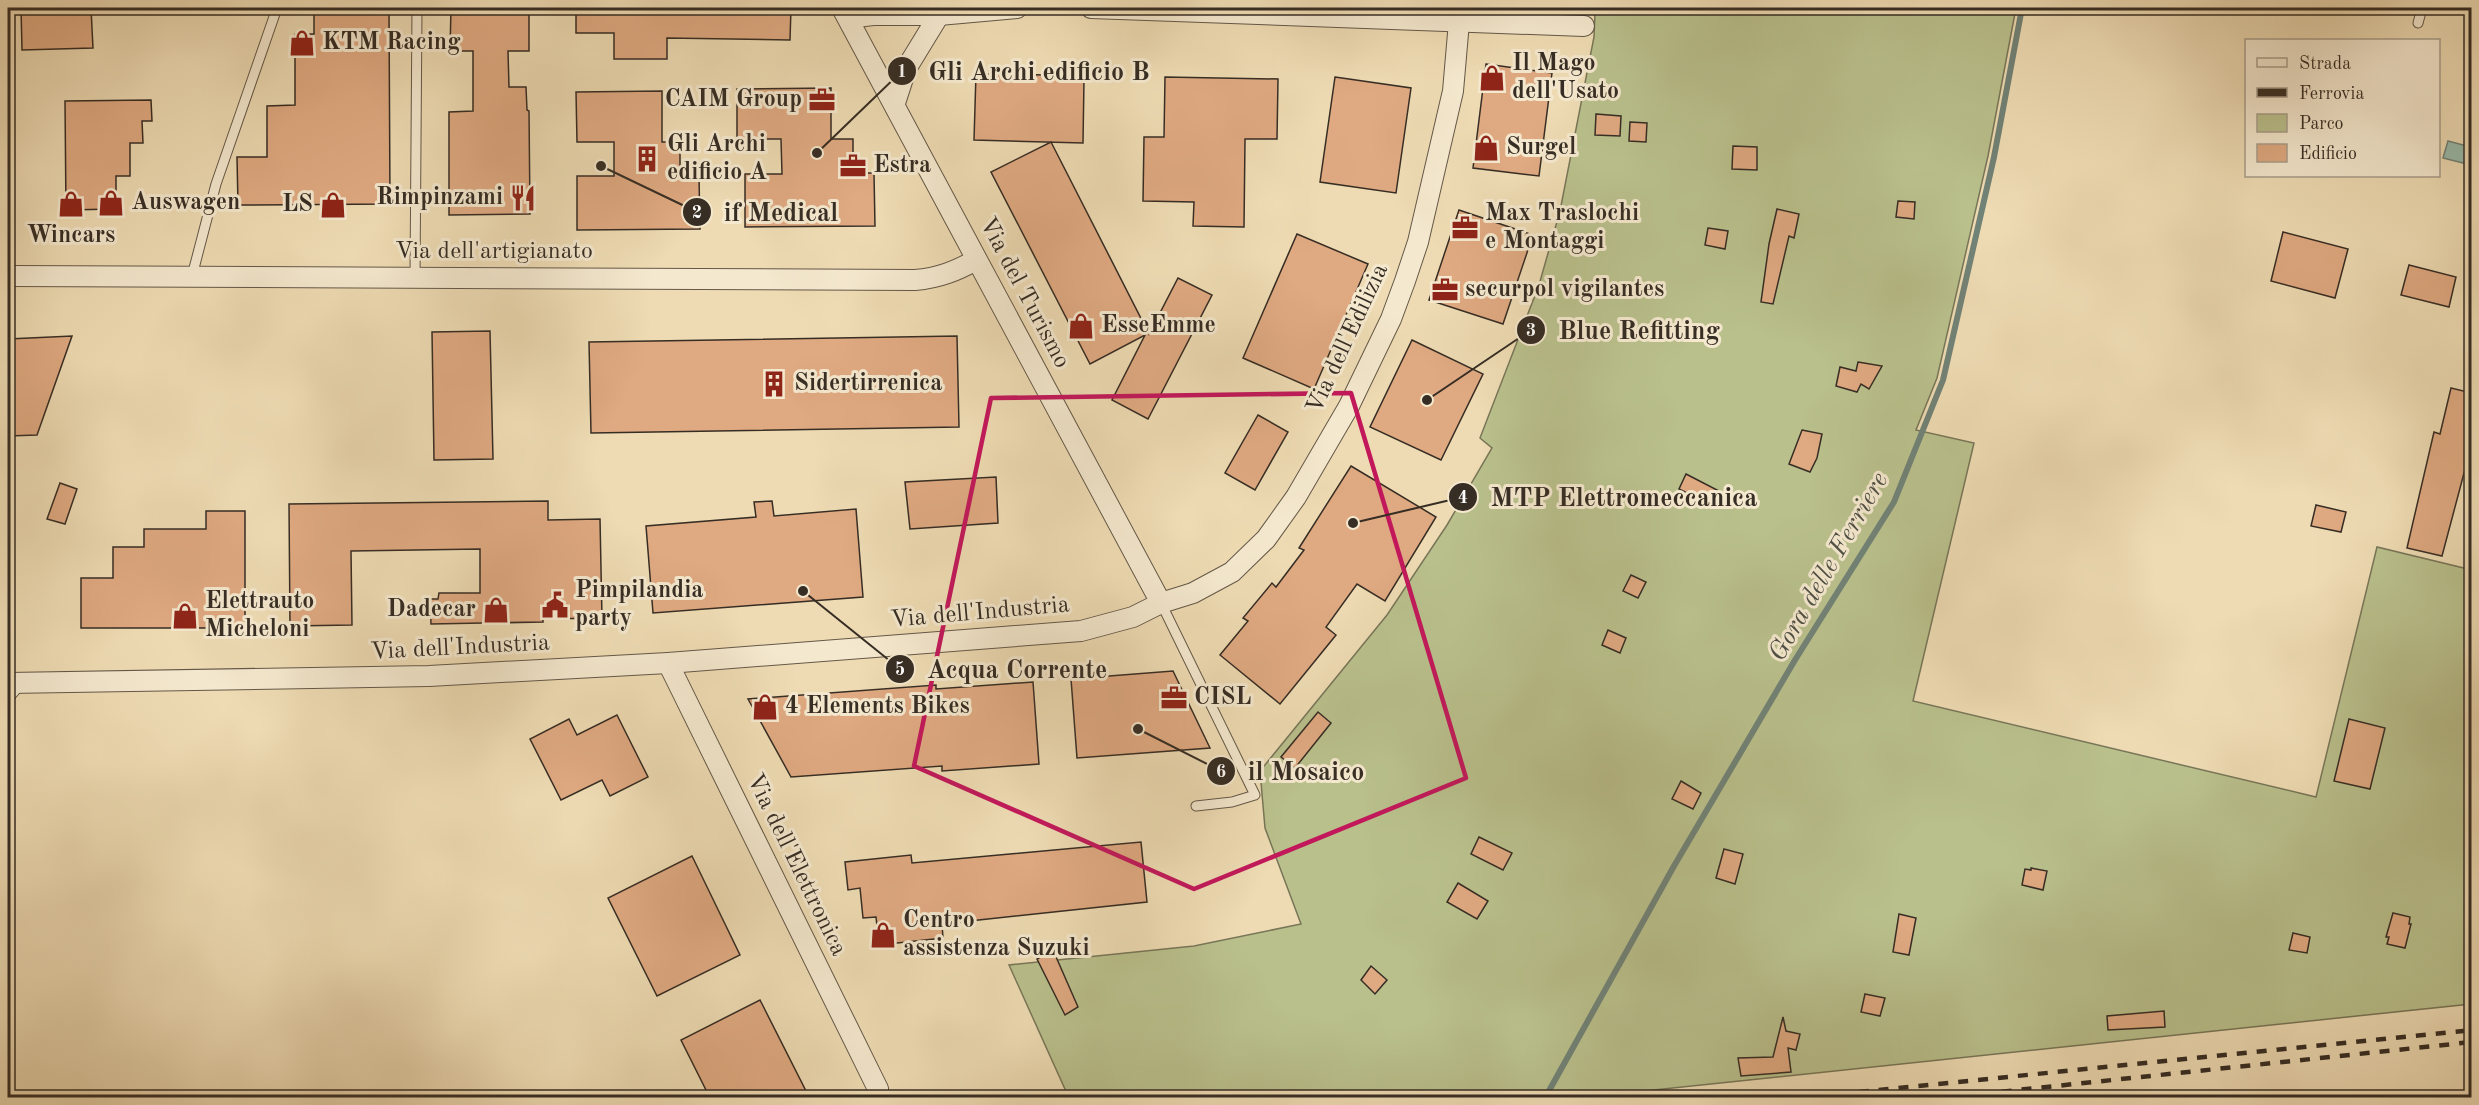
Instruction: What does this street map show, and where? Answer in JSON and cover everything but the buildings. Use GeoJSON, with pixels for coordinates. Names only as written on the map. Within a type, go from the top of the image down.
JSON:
{"type":"FeatureCollection","features":[{"type":"Feature","properties":{"kind":"street"},"geometry":{"type":"LineString","coordinates":[[845,13],[939,15],[1017,8]]}},
{"type":"Feature","properties":{"kind":"street"},"geometry":{"type":"LineString","coordinates":[[1091,8],[1459,22],[1483,17],[1584,26]]}},
{"type":"Feature","properties":{"kind":"street","name":"Via del Turismo"},"geometry":{"type":"LineString","coordinates":[[845,13],[1161,603]]}},
{"type":"Feature","properties":{"kind":"street"},"geometry":{"type":"LineString","coordinates":[[895,103],[906,69],[939,15]]}},
{"type":"Feature","properties":{"kind":"street","name":"Via dell'Edilizia"},"geometry":{"type":"LineString","coordinates":[[1161,603],[1192,593],[1222,578],[1249,557],[1266,539],[1296,497],[1349,406],[1391,319],[1419,242],[1453,91],[1459,22]]}},
{"type":"Feature","properties":{"kind":"street","name":"Via dell'artigianato"},"geometry":{"type":"LineString","coordinates":[[8,276],[915,280],[945,275],[976,260]]}},
{"type":"Feature","properties":{"kind":"street","name":"Via dell'Industria"},"geometry":{"type":"LineString","coordinates":[[16,682],[429,676],[668,663],[1081,631],[1133,617],[1161,603]]}},
{"type":"Feature","properties":{"kind":"street","name":"Via dell'Elettronica"},"geometry":{"type":"LineString","coordinates":[[668,663],[878,1089]]}},
{"type":"Feature","properties":{"kind":"lane"},"geometry":{"type":"LineString","coordinates":[[192,276],[219,173],[277,8]]}},
{"type":"Feature","properties":{"kind":"lane"},"geometry":{"type":"LineString","coordinates":[[415,277],[417,8]]}},
{"type":"Feature","properties":{"kind":"lane"},"geometry":{"type":"LineString","coordinates":[[2418,23],[2422,8]]}},
{"type":"Feature","properties":{"kind":"lane"},"geometry":{"type":"LineString","coordinates":[[1161,603],[1255,795],[1232,802],[1196,806]]}},
{"type":"Feature","properties":{"kind":"lane"},"geometry":{"type":"LineString","coordinates":[[8,699],[16,682]]}},
{"type":"Feature","properties":{"kind":"highlighted area"},"geometry":{"type":"Polygon","coordinates":[[[1351,393],[1466,778],[1194,889],[914,766],[991,398],[1351,393]]]}},
{"type":"Feature","properties":{"kind":"green space"},"geometry":{"type":"Polygon","coordinates":[[[1502,8],[2016,8],[1988,156],[1937,378],[1916,430],[1974,443],[1913,701],[2316,797],[2377,547],[2468,569],[2471,558],[2471,1004],[1587,1097],[1069,1098],[1009,965],[1194,946],[1301,924],[1265,828],[1260,771],[1387,615],[1447,525],[1492,448],[1480,438],[1539,285],[1560,211],[1594,37],[1595,12],[1504,11],[1502,8]]]}},
{"type":"Feature","properties":{"kind":"shaded area"},"geometry":{"type":"Polygon","coordinates":[[[2448,141],[2471,147],[2471,165],[2443,158],[2448,141]]]}},
{"type":"Feature","properties":{"kind":"waterway","name":"Gora delle Ferriere"},"geometry":{"type":"LineString","coordinates":[[1545,1098],[1674,866],[1795,660],[1894,502],[1943,380],[1994,157],[2022,8]]}},
{"type":"Feature","properties":{"kind":"railway"},"geometry":{"type":"LineString","coordinates":[[1799,1098],[2472,1030]]}},
{"type":"Feature","properties":{"kind":"railway"},"geometry":{"type":"LineString","coordinates":[[1942,1098],[2472,1042]]}},
{"type":"Feature","properties":{"kind":"place","name":"KTM Racing"},"geometry":{"type":"Point","coordinates":[302,43]}},
{"type":"Feature","properties":{"kind":"place","name":"Il Mago dell'Usato"},"geometry":{"type":"Point","coordinates":[1492,78]}},
{"type":"Feature","properties":{"kind":"place","name":"CAIM Group"},"geometry":{"type":"Point","coordinates":[822,100]}},
{"type":"Feature","properties":{"kind":"place","name":"Surgel"},"geometry":{"type":"Point","coordinates":[1486,148]}},
{"type":"Feature","properties":{"kind":"place","name":"Gli Archi edificio B"},"geometry":{"type":"Point","coordinates":[817,153]}},
{"type":"Feature","properties":{"kind":"place","name":"Gli Archi edificio A"},"geometry":{"type":"Point","coordinates":[647,159]}},
{"type":"Feature","properties":{"kind":"place","name":"if Medical"},"geometry":{"type":"Point","coordinates":[601,166]}},
{"type":"Feature","properties":{"kind":"place","name":"Estra"},"geometry":{"type":"Point","coordinates":[853,166]}},
{"type":"Feature","properties":{"kind":"place","name":"Rimpinzami"},"geometry":{"type":"Point","coordinates":[523,198]}},
{"type":"Feature","properties":{"kind":"place","name":"Auswagen"},"geometry":{"type":"Point","coordinates":[111,203]}},
{"type":"Feature","properties":{"kind":"place","name":"Wincars"},"geometry":{"type":"Point","coordinates":[71,204]}},
{"type":"Feature","properties":{"kind":"place","name":"LS"},"geometry":{"type":"Point","coordinates":[333,205]}},
{"type":"Feature","properties":{"kind":"place","name":"Max Traslochi e Montaggi"},"geometry":{"type":"Point","coordinates":[1465,228]}},
{"type":"Feature","properties":{"kind":"place","name":"securpol vigilantes"},"geometry":{"type":"Point","coordinates":[1445,290]}},
{"type":"Feature","properties":{"kind":"place","name":"EsseEmme"},"geometry":{"type":"Point","coordinates":[1081,326]}},
{"type":"Feature","properties":{"kind":"place","name":"Sidertirrenica"},"geometry":{"type":"Point","coordinates":[774,384]}},
{"type":"Feature","properties":{"kind":"place","name":"Blue Refitting"},"geometry":{"type":"Point","coordinates":[1427,400]}},
{"type":"Feature","properties":{"kind":"place","name":"MTP Elettromeccanica"},"geometry":{"type":"Point","coordinates":[1353,523]}},
{"type":"Feature","properties":{"kind":"place","name":"Acqua Corrente"},"geometry":{"type":"Point","coordinates":[803,591]}},
{"type":"Feature","properties":{"kind":"place","name":"Pimpilandia party"},"geometry":{"type":"Point","coordinates":[555,605]}},
{"type":"Feature","properties":{"kind":"place","name":"Dadecar"},"geometry":{"type":"Point","coordinates":[496,610]}},
{"type":"Feature","properties":{"kind":"place","name":"Elettrauto Micheloni"},"geometry":{"type":"Point","coordinates":[185,616]}},
{"type":"Feature","properties":{"kind":"place","name":"CISL"},"geometry":{"type":"Point","coordinates":[1174,698]}},
{"type":"Feature","properties":{"kind":"place","name":"4 Elements Bikes"},"geometry":{"type":"Point","coordinates":[765,707]}},
{"type":"Feature","properties":{"kind":"place","name":"il Mosaico"},"geometry":{"type":"Point","coordinates":[1138,729]}},
{"type":"Feature","properties":{"kind":"place","name":"Centro assistenza Suzuki"},"geometry":{"type":"Point","coordinates":[883,935]}}]}
